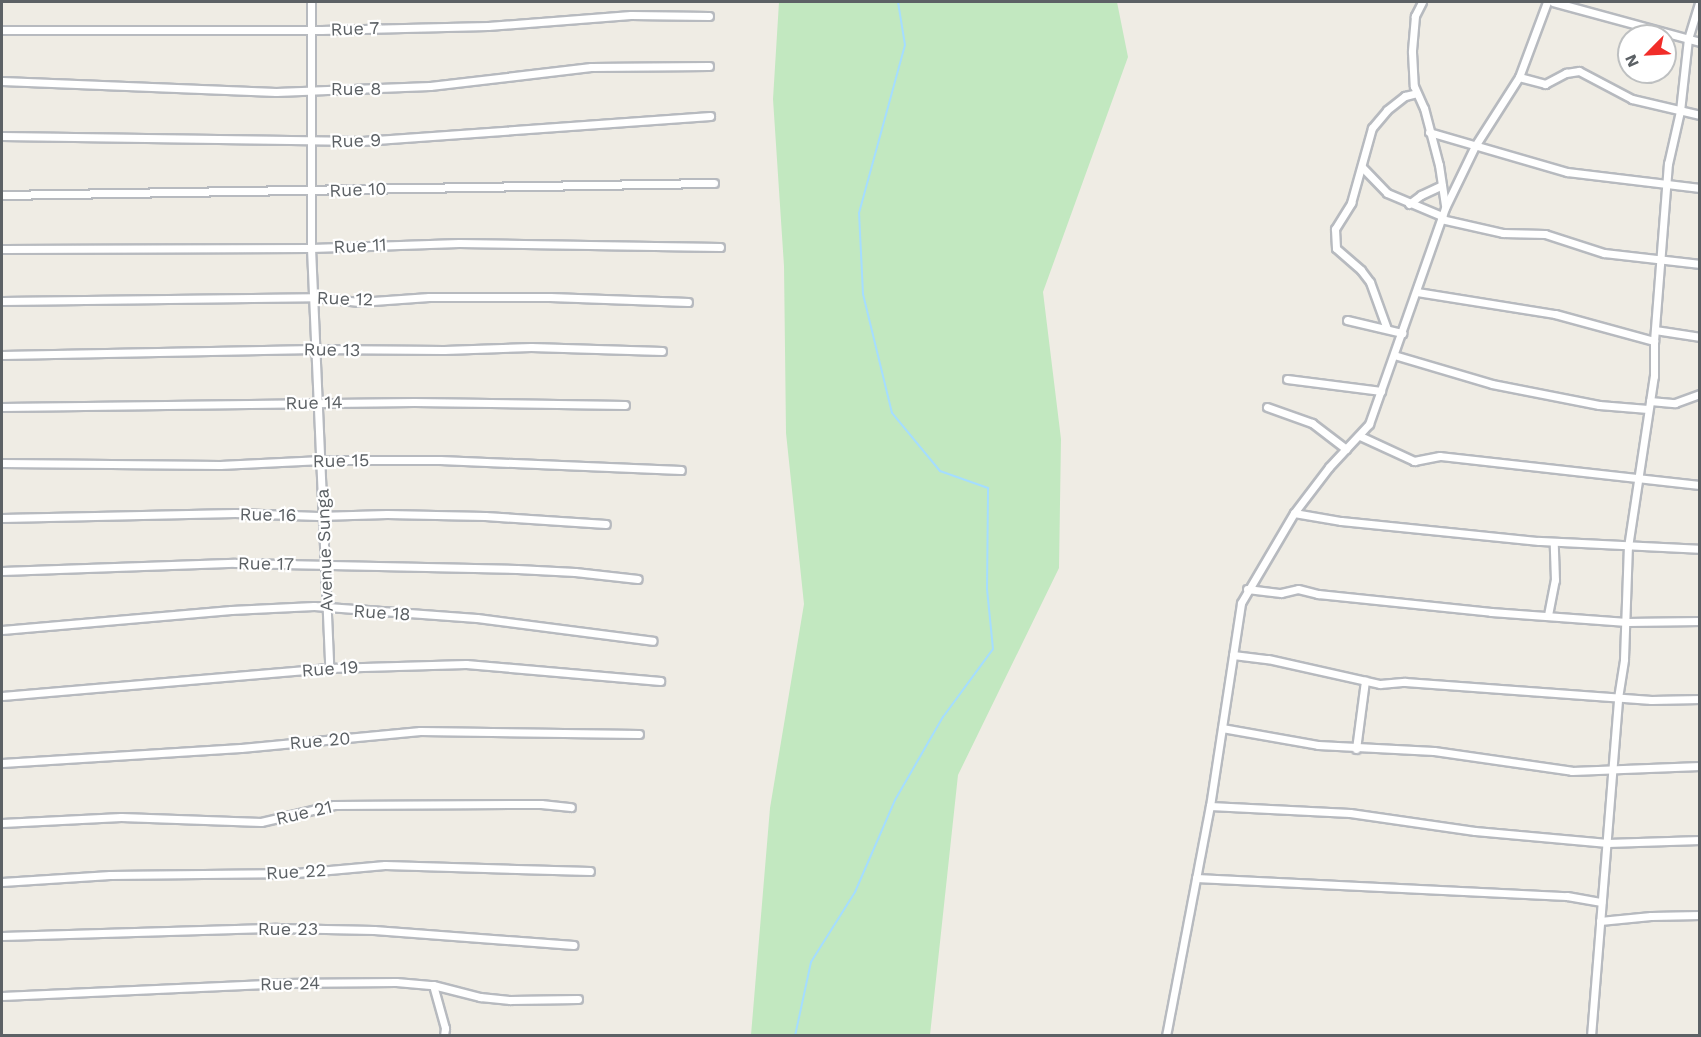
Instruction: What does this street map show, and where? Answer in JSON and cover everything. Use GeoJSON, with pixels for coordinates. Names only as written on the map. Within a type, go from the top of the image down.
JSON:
{"type":"FeatureCollection","features":[{"type":"Feature","properties":{"kind":"street","name":"Avenue Sunga"},"geometry":{"type":"LineString","coordinates":[[311,2],[311,248],[317,403],[322,460],[329,668]]}},
{"type":"Feature","properties":{"kind":"street"},"geometry":{"type":"LineString","coordinates":[[1422,2],[1415,16],[1412,52],[1417,93],[1424,108],[1445,208]]}},
{"type":"Feature","properties":{"kind":"street"},"geometry":{"type":"LineString","coordinates":[[1166,1035],[1210,806],[1241,603],[1247,589],[1294,513],[1369,424],[1445,208],[1475,146],[1519,77],[1547,2]]}},
{"type":"Feature","properties":{"kind":"street"},"geometry":{"type":"LineString","coordinates":[[1553,2],[1700,42]]}},
{"type":"Feature","properties":{"kind":"street"},"geometry":{"type":"LineString","coordinates":[[1591,1035],[1618,698],[1627,622],[1628,547],[1654,376],[1654,341],[1662,261],[1666,183],[1671,144],[1680,111],[1688,39],[1699,2]]}},
{"type":"Feature","properties":{"kind":"street","name":"Rue 7"},"geometry":{"type":"LineString","coordinates":[[2,30],[310,30],[488,26],[621,16],[709,16]]}},
{"type":"Feature","properties":{"kind":"street","name":"Rue 8"},"geometry":{"type":"LineString","coordinates":[[2,81],[265,92],[312,89],[391,90],[591,67],[709,66]]}},
{"type":"Feature","properties":{"kind":"street"},"geometry":{"type":"LineString","coordinates":[[1519,77],[1545,84],[1566,74],[1579,71],[1632,99],[1700,115]]}},
{"type":"Feature","properties":{"kind":"street"},"geometry":{"type":"LineString","coordinates":[[1387,329],[1371,282],[1361,270],[1341,254],[1334,239],[1338,222],[1351,203],[1371,128],[1387,110],[1405,96],[1417,93]]}},
{"type":"Feature","properties":{"kind":"street","name":"Rue 9"},"geometry":{"type":"LineString","coordinates":[[2,136],[310,142],[414,139],[710,116]]}},
{"type":"Feature","properties":{"kind":"street"},"geometry":{"type":"LineString","coordinates":[[1429,132],[1567,172],[1700,188]]}},
{"type":"Feature","properties":{"kind":"street"},"geometry":{"type":"LineString","coordinates":[[1362,167],[1387,193],[1441,218],[1503,233],[1545,234],[1604,253],[1700,264]]}},
{"type":"Feature","properties":{"kind":"street","name":"Rue 10"},"geometry":{"type":"LineString","coordinates":[[2,195],[311,192],[537,184],[714,183]]}},
{"type":"Feature","properties":{"kind":"street"},"geometry":{"type":"LineString","coordinates":[[1409,204],[1421,195],[1442,186]]}},
{"type":"Feature","properties":{"kind":"street","name":"Rue 11"},"geometry":{"type":"LineString","coordinates":[[2,249],[311,248],[459,243],[720,247]]}},
{"type":"Feature","properties":{"kind":"street"},"geometry":{"type":"LineString","coordinates":[[1417,292],[1555,314],[1654,341]]}},
{"type":"Feature","properties":{"kind":"street","name":"Rue 12"},"geometry":{"type":"LineString","coordinates":[[2,301],[314,297],[359,302],[429,297],[550,297],[688,302]]}},
{"type":"Feature","properties":{"kind":"street"},"geometry":{"type":"LineString","coordinates":[[1347,320],[1402,333]]}},
{"type":"Feature","properties":{"kind":"street"},"geometry":{"type":"LineString","coordinates":[[1655,330],[1700,337]]}},
{"type":"Feature","properties":{"kind":"street","name":"Rue 13"},"geometry":{"type":"LineString","coordinates":[[2,355],[531,347],[662,351]]}},
{"type":"Feature","properties":{"kind":"street"},"geometry":{"type":"LineString","coordinates":[[1394,355],[1503,386],[1599,405],[1675,403],[1700,394]]}},
{"type":"Feature","properties":{"kind":"street"},"geometry":{"type":"LineString","coordinates":[[1287,379],[1381,391]]}},
{"type":"Feature","properties":{"kind":"street","name":"Rue 14"},"geometry":{"type":"LineString","coordinates":[[2,407],[414,402],[457,404],[554,402],[626,405]]}},
{"type":"Feature","properties":{"kind":"street"},"geometry":{"type":"LineString","coordinates":[[1267,407],[1312,423],[1346,449]]}},
{"type":"Feature","properties":{"kind":"street"},"geometry":{"type":"LineString","coordinates":[[1360,436],[1414,461],[1440,456],[1700,485]]}},
{"type":"Feature","properties":{"kind":"street","name":"Rue 15"},"geometry":{"type":"LineString","coordinates":[[2,463],[220,465],[322,460],[440,460],[681,470]]}},
{"type":"Feature","properties":{"kind":"street","name":"Rue 16"},"geometry":{"type":"LineString","coordinates":[[2,518],[235,513],[324,516],[484,516],[606,524]]}},
{"type":"Feature","properties":{"kind":"street"},"geometry":{"type":"LineString","coordinates":[[1294,513],[1353,523],[1554,542],[1700,549]]}},
{"type":"Feature","properties":{"kind":"street"},"geometry":{"type":"LineString","coordinates":[[1548,615],[1555,580],[1554,542]]}},
{"type":"Feature","properties":{"kind":"street","name":"Rue 17"},"geometry":{"type":"LineString","coordinates":[[2,571],[201,563],[563,571],[638,579]]}},
{"type":"Feature","properties":{"kind":"street"},"geometry":{"type":"LineString","coordinates":[[1247,589],[1281,593],[1298,589],[1318,594],[1491,612],[1627,622],[1700,621]]}},
{"type":"Feature","properties":{"kind":"street","name":"Rue 18"},"geometry":{"type":"LineString","coordinates":[[2,630],[231,610],[314,606],[327,609],[470,617],[653,641]]}},
{"type":"Feature","properties":{"kind":"street"},"geometry":{"type":"LineString","coordinates":[[1233,655],[1268,659],[1365,681],[1618,698],[1700,699]]}},
{"type":"Feature","properties":{"kind":"street","name":"Rue 19"},"geometry":{"type":"LineString","coordinates":[[2,696],[329,668],[477,665],[660,681]]}},
{"type":"Feature","properties":{"kind":"street"},"geometry":{"type":"LineString","coordinates":[[1356,749],[1365,681]]}},
{"type":"Feature","properties":{"kind":"street"},"geometry":{"type":"LineString","coordinates":[[1222,728],[1318,746],[1434,751],[1560,770],[1700,766]]}},
{"type":"Feature","properties":{"kind":"street","name":"Rue 20"},"geometry":{"type":"LineString","coordinates":[[2,763],[241,748],[420,731],[639,734]]}},
{"type":"Feature","properties":{"kind":"street","name":"Rue 21"},"geometry":{"type":"LineString","coordinates":[[2,823],[121,817],[261,822],[334,805],[541,804],[571,807]]}},
{"type":"Feature","properties":{"kind":"street"},"geometry":{"type":"LineString","coordinates":[[1210,806],[1350,813],[1475,831],[1607,843],[1700,840]]}},
{"type":"Feature","properties":{"kind":"street","name":"Rue 22"},"geometry":{"type":"LineString","coordinates":[[2,882],[110,875],[296,873],[408,865],[590,871]]}},
{"type":"Feature","properties":{"kind":"street"},"geometry":{"type":"LineString","coordinates":[[1196,878],[1567,896],[1601,902]]}},
{"type":"Feature","properties":{"kind":"street"},"geometry":{"type":"LineString","coordinates":[[1600,921],[1651,916],[1700,915]]}},
{"type":"Feature","properties":{"kind":"street","name":"Rue 23"},"geometry":{"type":"LineString","coordinates":[[2,936],[87,936],[277,927],[374,930],[573,945]]}},
{"type":"Feature","properties":{"kind":"street","name":"Rue 24"},"geometry":{"type":"LineString","coordinates":[[2,996],[283,983],[433,985],[480,997],[510,1000],[578,999]]}},
{"type":"Feature","properties":{"kind":"street"},"geometry":{"type":"LineString","coordinates":[[433,985],[445,1028],[444,1035]]}},
{"type":"Feature","properties":{"kind":"green space"},"geometry":{"type":"Polygon","coordinates":[[[779,2],[1117,2],[1128,57],[1043,292],[1061,439],[1059,568],[958,775],[930,1035],[751,1035],[770,808],[804,604],[786,433],[784,266],[773,99],[779,2]]]}},
{"type":"Feature","properties":{"kind":"waterway"},"geometry":{"type":"LineString","coordinates":[[795,1036],[811,962],[855,892],[895,800],[943,717],[993,649],[987,589],[988,488],[940,471],[892,413],[863,294],[859,213],[905,45],[898,2]]}}]}
